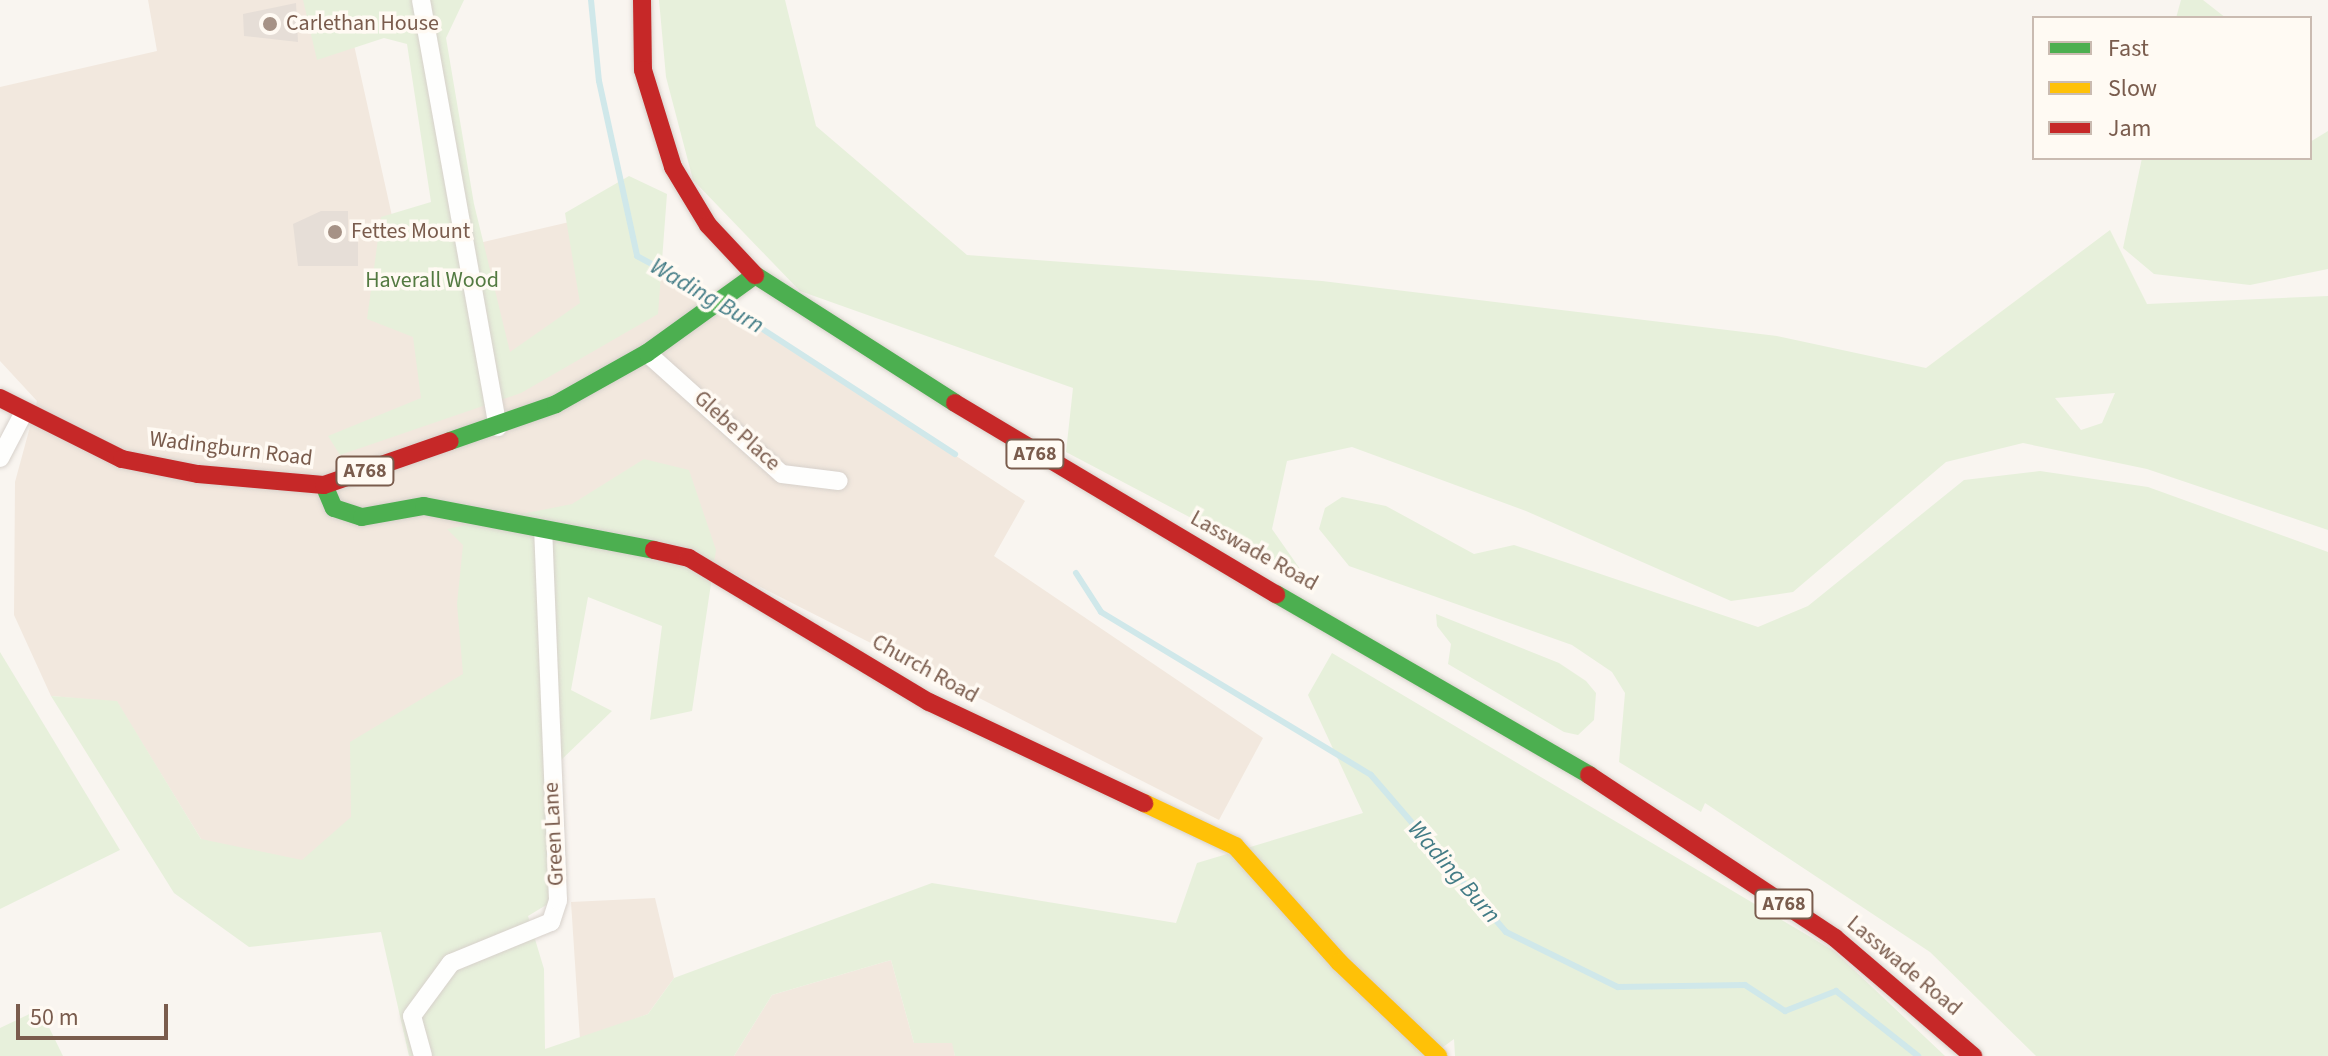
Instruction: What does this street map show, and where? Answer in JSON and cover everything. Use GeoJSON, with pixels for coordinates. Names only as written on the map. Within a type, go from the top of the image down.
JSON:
{"type":"FeatureCollection","features":[{"type":"Feature","properties":{"kind":"main road","name":"Lasswade Road"},"geometry":{"type":"LineString","coordinates":[[642,0],[643,70],[673,167],[708,225],[755,275],[1042,459],[1582,770],[1835,938],[1973,1056]]}},
{"type":"Feature","properties":{"kind":"main road","name":"Wadingburn Road"},"geometry":{"type":"LineString","coordinates":[[0,398],[122,459],[198,474],[324,485],[498,427],[556,404],[647,353],[755,275]]}},
{"type":"Feature","properties":{"kind":"main road","name":"Church Road"},"geometry":{"type":"LineString","coordinates":[[324,485],[334,508],[362,517],[424,506],[689,558],[929,702],[1235,846],[1339,962],[1438,1056]]}},
{"type":"Feature","properties":{"kind":"street"},"geometry":{"type":"LineString","coordinates":[[421,0],[498,427]]}},
{"type":"Feature","properties":{"kind":"street","name":"Glebe Place"},"geometry":{"type":"LineString","coordinates":[[647,353],[782,474],[839,481]]}},
{"type":"Feature","properties":{"kind":"street"},"geometry":{"type":"LineString","coordinates":[[0,458],[24,412]]}},
{"type":"Feature","properties":{"kind":"street","name":"Green Lane"},"geometry":{"type":"LineString","coordinates":[[423,1056],[412,1016],[451,963],[551,922],[558,900],[543,529]]}},
{"type":"Feature","properties":{"kind":"shaded area"},"geometry":{"type":"Polygon","coordinates":[[[148,0],[344,0],[402,261],[591,217],[1025,501],[994,556],[1263,738],[1219,820],[601,506],[483,739],[305,919],[201,839],[117,702],[51,696],[14,615],[15,482],[37,401],[0,361],[0,87],[157,51],[148,0]]]}},
{"type":"Feature","properties":{"kind":"shaded area"},"geometry":{"type":"Polygon","coordinates":[[[655,898],[674,978],[648,1014],[580,1040],[571,902],[655,898]]]}},
{"type":"Feature","properties":{"kind":"shaded area"},"geometry":{"type":"Polygon","coordinates":[[[891,960],[914,1043],[953,1042],[955,1056],[734,1056],[772,995],[891,960]]]}},
{"type":"Feature","properties":{"kind":"green space","name":"Haverall Wood"},"geometry":{"type":"Polygon","coordinates":[[[303,0],[464,0],[446,38],[474,204],[510,352],[580,303],[565,213],[629,176],[667,194],[658,314],[521,393],[340,455],[328,436],[421,398],[413,337],[367,319],[381,217],[431,202],[407,44],[384,38],[317,60],[303,0]]]}},
{"type":"Feature","properties":{"kind":"green space"},"geometry":{"type":"Polygon","coordinates":[[[659,0],[785,0],[816,126],[967,255],[1322,281],[1777,336],[1926,368],[2110,230],[2147,304],[2328,296],[2328,530],[2147,469],[2023,443],[1946,462],[1793,592],[1731,601],[1526,511],[1352,447],[1287,461],[1272,529],[1307,579],[1066,452],[1073,388],[800,291],[693,180],[666,77],[659,0]],[[2115,393],[2055,398],[2081,430],[2102,423],[2115,393]]]}},
{"type":"Feature","properties":{"kind":"green space"},"geometry":{"type":"Polygon","coordinates":[[[2181,0],[2203,0],[2223,16],[2177,16],[2181,0]]]}},
{"type":"Feature","properties":{"kind":"green space"},"geometry":{"type":"Polygon","coordinates":[[[2328,131],[2328,269],[2250,285],[2154,274],[2123,248],[2142,160],[2312,160],[2312,141],[2328,131]]]}},
{"type":"Feature","properties":{"kind":"green space"},"geometry":{"type":"Polygon","coordinates":[[[644,459],[689,470],[716,550],[692,711],[650,720],[662,626],[588,597],[571,690],[612,711],[560,761],[561,896],[528,916],[544,969],[545,1049],[648,1014],[674,978],[932,883],[1176,923],[1197,863],[1363,813],[1308,695],[1332,653],[1834,951],[1945,1056],[1455,1056],[1454,1039],[1431,1056],[955,1056],[952,1043],[914,1043],[891,960],[772,995],[734,1056],[409,1056],[381,932],[249,947],[174,893],[51,696],[117,701],[201,839],[302,860],[351,817],[350,742],[463,674],[457,604],[463,545],[447,529],[572,504],[644,459]]]}},
{"type":"Feature","properties":{"kind":"green space"},"geometry":{"type":"Polygon","coordinates":[[[2040,471],[2148,487],[2328,552],[2328,1056],[2036,1056],[1930,952],[1705,803],[1701,812],[1619,762],[1625,693],[1612,672],[1572,645],[1349,566],[1319,529],[1325,508],[1342,497],[1386,506],[1474,554],[1514,545],[1758,627],[1808,606],[1964,480],[2040,471]]]}},
{"type":"Feature","properties":{"kind":"green space"},"geometry":{"type":"Polygon","coordinates":[[[1436,614],[1559,663],[1586,681],[1596,693],[1594,720],[1578,735],[1564,732],[1448,664],[1451,644],[1437,626],[1436,614]]]}},
{"type":"Feature","properties":{"kind":"green space"},"geometry":{"type":"Polygon","coordinates":[[[0,652],[120,850],[0,909],[0,652]]]}},
{"type":"Feature","properties":{"kind":"green space"},"geometry":{"type":"Polygon","coordinates":[[[40,1009],[63,1056],[0,1056],[0,1028],[40,1009]]]}},
{"type":"Feature","properties":{"kind":"building","name":"Carlethan House"},"geometry":{"type":"Polygon","coordinates":[[[296,3],[298,42],[244,36],[243,14],[296,3]]]}},
{"type":"Feature","properties":{"kind":"building","name":"Fettes Mount"},"geometry":{"type":"Polygon","coordinates":[[[321,211],[348,211],[348,241],[358,241],[358,266],[298,266],[293,224],[321,211]]]}},
{"type":"Feature","properties":{"kind":"waterway","name":"Wading Burn"},"geometry":{"type":"LineString","coordinates":[[591,0],[599,81],[637,256],[711,296]]}},
{"type":"Feature","properties":{"kind":"waterway","name":"Wading Burn"},"geometry":{"type":"LineString","coordinates":[[727,306],[955,454]]}},
{"type":"Feature","properties":{"kind":"waterway","name":"Wading Burn"},"geometry":{"type":"LineString","coordinates":[[1076,573],[1101,612],[1371,775],[1506,932],[1618,987],[1745,985],[1785,1011],[1836,991],[1918,1056]]}},
{"type":"Feature","properties":{"kind":"traffic: fast"},"geometry":{"type":"LineString","coordinates":[[450,441],[556,404],[647,353],[755,275],[955,403]]}},
{"type":"Feature","properties":{"kind":"traffic: fast"},"geometry":{"type":"LineString","coordinates":[[324,485],[334,508],[362,517],[424,506],[654,550]]}},
{"type":"Feature","properties":{"kind":"traffic: fast"},"geometry":{"type":"LineString","coordinates":[[1276,594],[1589,775]]}},
{"type":"Feature","properties":{"kind":"traffic: slow"},"geometry":{"type":"LineString","coordinates":[[1144,803],[1235,846],[1339,962],[1438,1056]]}},
{"type":"Feature","properties":{"kind":"traffic: jam"},"geometry":{"type":"LineString","coordinates":[[642,0],[643,70],[673,167],[708,225],[755,275]]}},
{"type":"Feature","properties":{"kind":"traffic: jam"},"geometry":{"type":"LineString","coordinates":[[0,398],[122,459],[198,474],[324,485],[450,441]]}},
{"type":"Feature","properties":{"kind":"traffic: jam"},"geometry":{"type":"LineString","coordinates":[[955,403],[1276,594]]}},
{"type":"Feature","properties":{"kind":"traffic: jam"},"geometry":{"type":"LineString","coordinates":[[654,550],[689,558],[929,702],[1144,803]]}},
{"type":"Feature","properties":{"kind":"traffic: jam"},"geometry":{"type":"LineString","coordinates":[[1589,775],[1835,938],[1973,1056]]}},
{"type":"Feature","properties":{"kind":"place","name":"Carlethan House"},"geometry":{"type":"Point","coordinates":[270,24]}},
{"type":"Feature","properties":{"kind":"place","name":"Fettes Mount"},"geometry":{"type":"Point","coordinates":[335,232]}}]}
